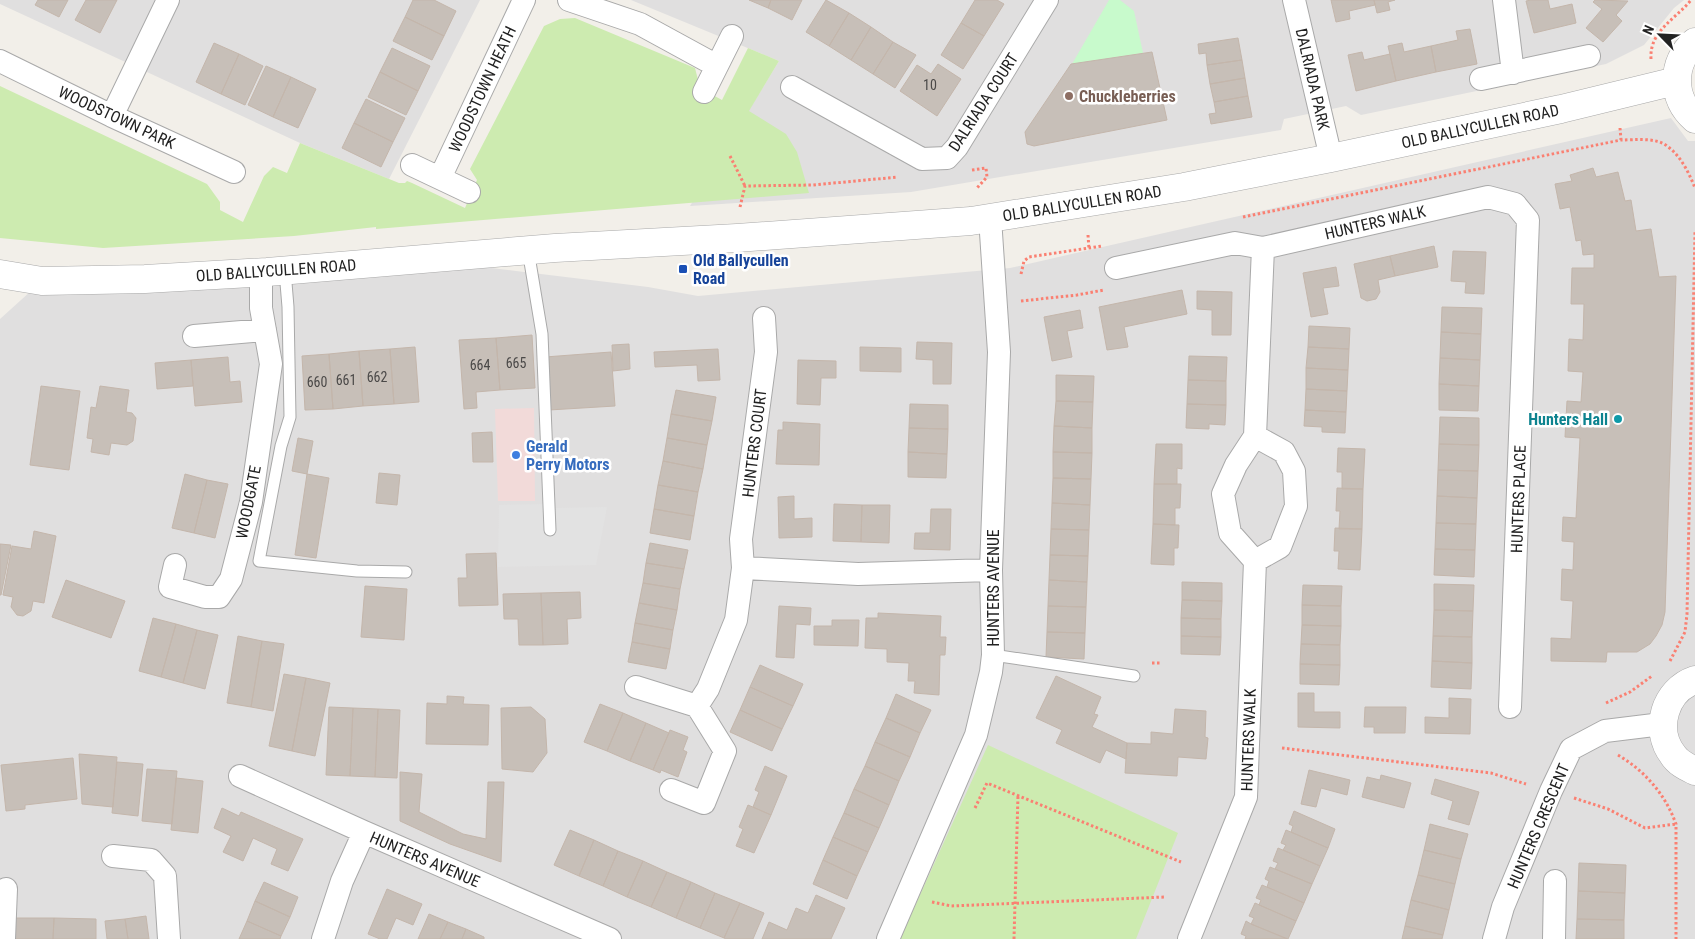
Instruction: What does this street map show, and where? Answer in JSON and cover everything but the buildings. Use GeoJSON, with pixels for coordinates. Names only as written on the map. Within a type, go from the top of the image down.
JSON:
{"type":"FeatureCollection","features":[{"type":"Feature","properties":{"kind":"street"},"geometry":{"type":"LineString","coordinates":[[112,116],[168,0]]}},
{"type":"Feature","properties":{"kind":"street","name":"WOODSTOWN HEATH"},"geometry":{"type":"LineString","coordinates":[[440,178],[524,0]]}},
{"type":"Feature","properties":{"kind":"street"},"geometry":{"type":"LineString","coordinates":[[569,0],[640,24],[717,66]]}},
{"type":"Feature","properties":{"kind":"street","name":"DALRIADA COURT"},"geometry":{"type":"LineString","coordinates":[[792,87],[922,160],[947,158],[957,147],[1047,0]]}},
{"type":"Feature","properties":{"kind":"street","name":"DALRIADA PARK"},"geometry":{"type":"LineString","coordinates":[[1294,0],[1331,158]]}},
{"type":"Feature","properties":{"kind":"street"},"geometry":{"type":"LineString","coordinates":[[1504,0],[1513,73]]}},
{"type":"Feature","properties":{"kind":"street"},"geometry":{"type":"LineString","coordinates":[[704,92],[732,36]]}},
{"type":"Feature","properties":{"kind":"street"},"geometry":{"type":"LineString","coordinates":[[1695,42],[1687,49],[1679,64],[1676,81],[1679,98],[1688,113],[1695,119]]}},
{"type":"Feature","properties":{"kind":"street"},"geometry":{"type":"LineString","coordinates":[[1481,79],[1589,56]]}},
{"type":"Feature","properties":{"kind":"street","name":"WOODSTOWN PARK"},"geometry":{"type":"LineString","coordinates":[[0,61],[112,116],[234,172]]}},
{"type":"Feature","properties":{"kind":"street","name":"OLD BALLYCULLEN ROAD"},"geometry":{"type":"LineString","coordinates":[[0,274],[42,281],[94,281],[273,272],[528,250],[737,238],[971,221],[1184,187],[1331,158],[1561,109],[1676,81]]}},
{"type":"Feature","properties":{"kind":"street"},"geometry":{"type":"LineString","coordinates":[[412,165],[470,192]]}},
{"type":"Feature","properties":{"kind":"street","name":"HUNTERS WALK"},"geometry":{"type":"LineString","coordinates":[[1116,268],[1235,243],[1263,248],[1488,196]]}},
{"type":"Feature","properties":{"kind":"street","name":"HUNTERS PLACE"},"geometry":{"type":"LineString","coordinates":[[1488,196],[1515,204],[1528,220],[1510,707]]}},
{"type":"Feature","properties":{"kind":"street","name":"HUNTERS AVENUE"},"geometry":{"type":"LineString","coordinates":[[888,939],[976,735],[991,672],[993,655],[992,570],[999,352],[990,218]]}},
{"type":"Feature","properties":{"kind":"street"},"geometry":{"type":"LineString","coordinates":[[1254,436],[1284,452],[1294,471],[1296,506],[1280,547],[1255,560],[1230,533],[1223,494],[1236,465],[1254,436],[1263,248]]}},
{"type":"Feature","properties":{"kind":"street","name":"WOODGATE"},"geometry":{"type":"LineString","coordinates":[[175,565],[170,587],[205,597],[219,597],[231,579],[251,502],[271,364],[261,308],[273,272]]}},
{"type":"Feature","properties":{"kind":"street","name":"HUNTERS COURT"},"geometry":{"type":"LineString","coordinates":[[697,706],[708,689],[736,620],[743,568],[741,539],[766,352],[764,318]]}},
{"type":"Feature","properties":{"kind":"street"},"geometry":{"type":"LineString","coordinates":[[194,336],[265,330]]}},
{"type":"Feature","properties":{"kind":"street","name":"HUNTERS WALK"},"geometry":{"type":"LineString","coordinates":[[1189,939],[1246,797],[1255,560]]}},
{"type":"Feature","properties":{"kind":"street"},"geometry":{"type":"LineString","coordinates":[[743,568],[858,574],[992,570]]}},
{"type":"Feature","properties":{"kind":"street"},"geometry":{"type":"LineString","coordinates":[[1695,680],[1687,682],[1674,693],[1666,708],[1662,724],[1665,740],[1672,755],[1684,766],[1695,771]]}},
{"type":"Feature","properties":{"kind":"street"},"geometry":{"type":"LineString","coordinates":[[636,687],[697,706],[725,751],[704,804],[671,790]]}},
{"type":"Feature","properties":{"kind":"street","name":"HUNTERS CRESCENT"},"geometry":{"type":"LineString","coordinates":[[1494,939],[1503,907],[1551,791],[1571,749],[1605,731],[1662,724]]}},
{"type":"Feature","properties":{"kind":"street","name":"HUNTERS AVENUE"},"geometry":{"type":"LineString","coordinates":[[240,776],[610,939]]}},
{"type":"Feature","properties":{"kind":"street"},"geometry":{"type":"LineString","coordinates":[[323,939],[342,881],[364,832]]}},
{"type":"Feature","properties":{"kind":"street"},"geometry":{"type":"LineString","coordinates":[[113,856],[151,860],[165,876],[169,939]]}},
{"type":"Feature","properties":{"kind":"street"},"geometry":{"type":"LineString","coordinates":[[1554,939],[1555,881]]}},
{"type":"Feature","properties":{"kind":"street"},"geometry":{"type":"LineString","coordinates":[[4,939],[6,889]]}},
{"type":"Feature","properties":{"kind":"lane"},"geometry":{"type":"LineString","coordinates":[[528,250],[542,334],[550,530]]}},
{"type":"Feature","properties":{"kind":"lane"},"geometry":{"type":"LineString","coordinates":[[273,272],[288,307],[290,417],[282,446],[259,562],[357,571],[406,572]]}},
{"type":"Feature","properties":{"kind":"lane"},"geometry":{"type":"LineString","coordinates":[[993,655],[1134,676]]}},
{"type":"Feature","properties":{"kind":"path"},"geometry":{"type":"LineString","coordinates":[[1650,50],[1660,30],[1691,0]]}},
{"type":"Feature","properties":{"kind":"path"},"geometry":{"type":"LineString","coordinates":[[1620,128],[1621,140]]}},
{"type":"Feature","properties":{"kind":"path"},"geometry":{"type":"LineString","coordinates":[[1242,217],[1621,140],[1654,141],[1667,145],[1690,174],[1695,188]]}},
{"type":"Feature","properties":{"kind":"path"},"geometry":{"type":"LineString","coordinates":[[730,156],[745,186],[740,206]]}},
{"type":"Feature","properties":{"kind":"path"},"geometry":{"type":"LineString","coordinates":[[977,188],[987,177],[986,168]]}},
{"type":"Feature","properties":{"kind":"path"},"geometry":{"type":"LineString","coordinates":[[745,186],[813,185]]}},
{"type":"Feature","properties":{"kind":"path"},"geometry":{"type":"LineString","coordinates":[[1669,662],[1684,632],[1687,614],[1695,231]]}},
{"type":"Feature","properties":{"kind":"path"},"geometry":{"type":"LineString","coordinates":[[1088,235],[1089,249]]}},
{"type":"Feature","properties":{"kind":"path"},"geometry":{"type":"LineString","coordinates":[[1029,257],[1108,245]]}},
{"type":"Feature","properties":{"kind":"path"},"geometry":{"type":"LineString","coordinates":[[1020,301],[1077,295],[1110,289]]}},
{"type":"Feature","properties":{"kind":"path"},"geometry":{"type":"LineString","coordinates":[[1152,663],[1161,663]]}},
{"type":"Feature","properties":{"kind":"path"},"geometry":{"type":"LineString","coordinates":[[1606,703],[1630,692],[1656,673]]}},
{"type":"Feature","properties":{"kind":"path"},"geometry":{"type":"LineString","coordinates":[[1282,748],[1491,773],[1530,785]]}},
{"type":"Feature","properties":{"kind":"path"},"geometry":{"type":"LineString","coordinates":[[1617,754],[1638,768],[1650,780],[1670,808],[1676,824],[1676,939]]}},
{"type":"Feature","properties":{"kind":"path"},"geometry":{"type":"LineString","coordinates":[[975,808],[987,783],[1181,862]]}},
{"type":"Feature","properties":{"kind":"path"},"geometry":{"type":"LineString","coordinates":[[1014,939],[1018,795]]}},
{"type":"Feature","properties":{"kind":"path"},"geometry":{"type":"LineString","coordinates":[[1569,796],[1608,809],[1645,828],[1676,824]]}},
{"type":"Feature","properties":{"kind":"path"},"geometry":{"type":"LineString","coordinates":[[935,894],[932,902],[951,906],[1165,897]]}},
{"type":"Feature","properties":{"kind":"shaded area"},"geometry":{"type":"Polygon","coordinates":[[[0,0],[480,0],[389,179],[300,143],[0,4],[0,0]]]}},
{"type":"Feature","properties":{"kind":"shaded area"},"geometry":{"type":"Polygon","coordinates":[[[631,0],[1684,0],[1674,8],[1644,45],[1606,64],[1361,115],[1346,106],[1284,119],[1281,130],[911,192],[690,206],[779,61],[631,0]]]}},
{"type":"Feature","properties":{"kind":"shaded area"},"geometry":{"type":"Polygon","coordinates":[[[1671,118],[1688,141],[1695,141],[1695,939],[0,939],[0,319],[42,281],[417,259],[648,287],[698,296],[1010,268],[1671,118]]]}},
{"type":"Feature","properties":{"kind":"shaded area","name":"Gerald Perry Motors"},"geometry":{"type":"Polygon","coordinates":[[[534,408],[535,501],[498,501],[495,409],[534,408]]]}},
{"type":"Feature","properties":{"kind":"shaded area"},"geometry":{"type":"Polygon","coordinates":[[[549,504],[556,508],[607,507],[596,565],[498,567],[499,505],[549,504]]]}},
{"type":"Feature","properties":{"kind":"green space"},"geometry":{"type":"Polygon","coordinates":[[[1109,0],[1120,0],[1134,11],[1143,53],[1072,64],[1109,0]]]}},
{"type":"Feature","properties":{"kind":"green space"},"geometry":{"type":"Polygon","coordinates":[[[575,18],[695,68],[700,88],[722,100],[748,48],[779,61],[749,111],[786,134],[797,152],[809,193],[376,229],[376,227],[294,236],[103,248],[0,238],[0,86],[207,184],[220,202],[220,210],[243,222],[264,176],[273,167],[287,173],[300,143],[399,183],[407,181],[465,208],[477,180],[470,169],[544,26],[560,19],[575,18]]]}},
{"type":"Feature","properties":{"kind":"green space"},"geometry":{"type":"Polygon","coordinates":[[[988,745],[1178,833],[1136,939],[900,939],[988,745]]]}},
{"type":"Feature","properties":{"kind":"place","name":"Chuckleberries"},"geometry":{"type":"Point","coordinates":[1069,96]}},
{"type":"Feature","properties":{"kind":"place","name":"Old Ballycullen Road"},"geometry":{"type":"Point","coordinates":[683,269]}},
{"type":"Feature","properties":{"kind":"place","name":"Hunters Hall"},"geometry":{"type":"Point","coordinates":[1618,419]}},
{"type":"Feature","properties":{"kind":"place","name":"Gerald Perry Motors"},"geometry":{"type":"Point","coordinates":[516,455]}}]}
